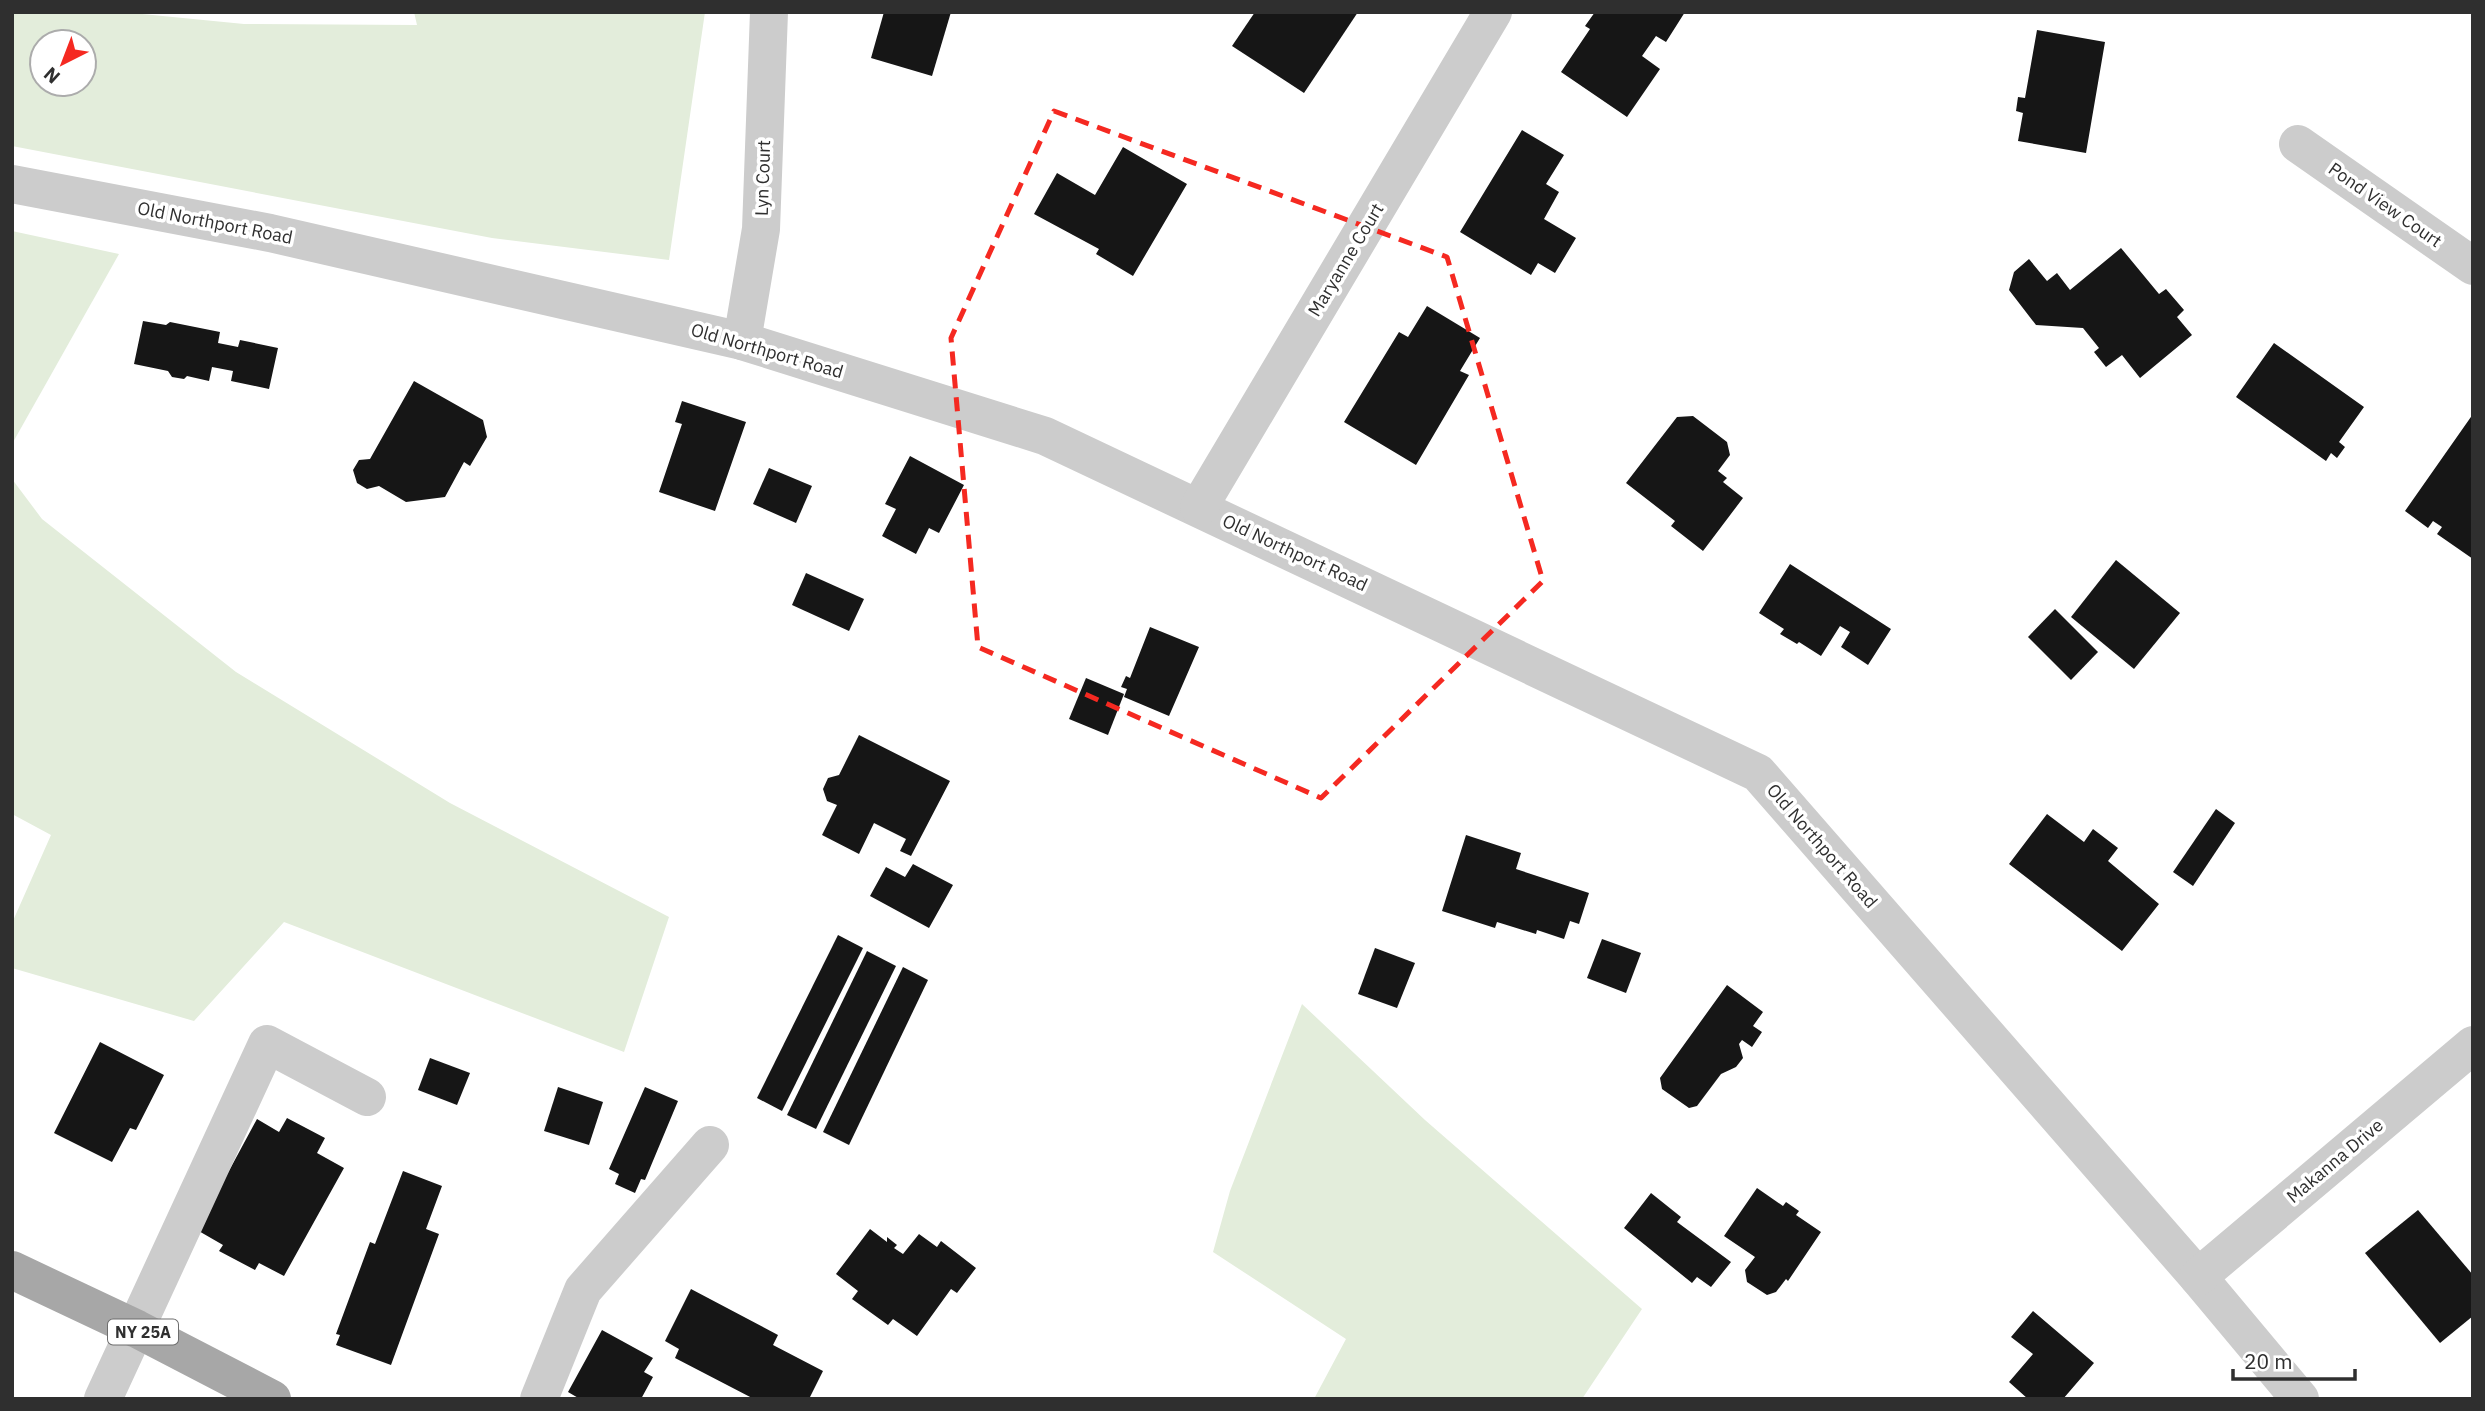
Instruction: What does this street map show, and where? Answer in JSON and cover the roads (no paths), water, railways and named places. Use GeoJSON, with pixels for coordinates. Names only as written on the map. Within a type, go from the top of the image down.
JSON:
{"type":"FeatureCollection","features":[{"type":"Feature","properties":{"kind":"main road","name":"NY 25A"},"geometry":{"type":"LineString","coordinates":[[12,1270],[137,1329],[272,1399]]}},
{"type":"Feature","properties":{"kind":"street","name":"Lyn Court"},"geometry":{"type":"LineString","coordinates":[[742,341],[761,229],[769,12]]}},
{"type":"Feature","properties":{"kind":"street","name":"Maryanne Court"},"geometry":{"type":"LineString","coordinates":[[1199,507],[1493,12]]}},
{"type":"Feature","properties":{"kind":"street","name":"Pond View Court"},"geometry":{"type":"LineString","coordinates":[[2298,144],[2473,266]]}},
{"type":"Feature","properties":{"kind":"street","name":"Old Northport Road"},"geometry":{"type":"LineString","coordinates":[[12,184],[270,233],[742,341],[1045,436],[1758,773],[2198,1277],[2300,1399]]}},
{"type":"Feature","properties":{"kind":"street"},"geometry":{"type":"LineString","coordinates":[[103,1399],[267,1044],[367,1097]]}},
{"type":"Feature","properties":{"kind":"street","name":"Makanna Drive"},"geometry":{"type":"LineString","coordinates":[[2198,1277],[2473,1045]]}},
{"type":"Feature","properties":{"kind":"street"},"geometry":{"type":"LineString","coordinates":[[539,1399],[583,1290],[710,1145]]}}]}
